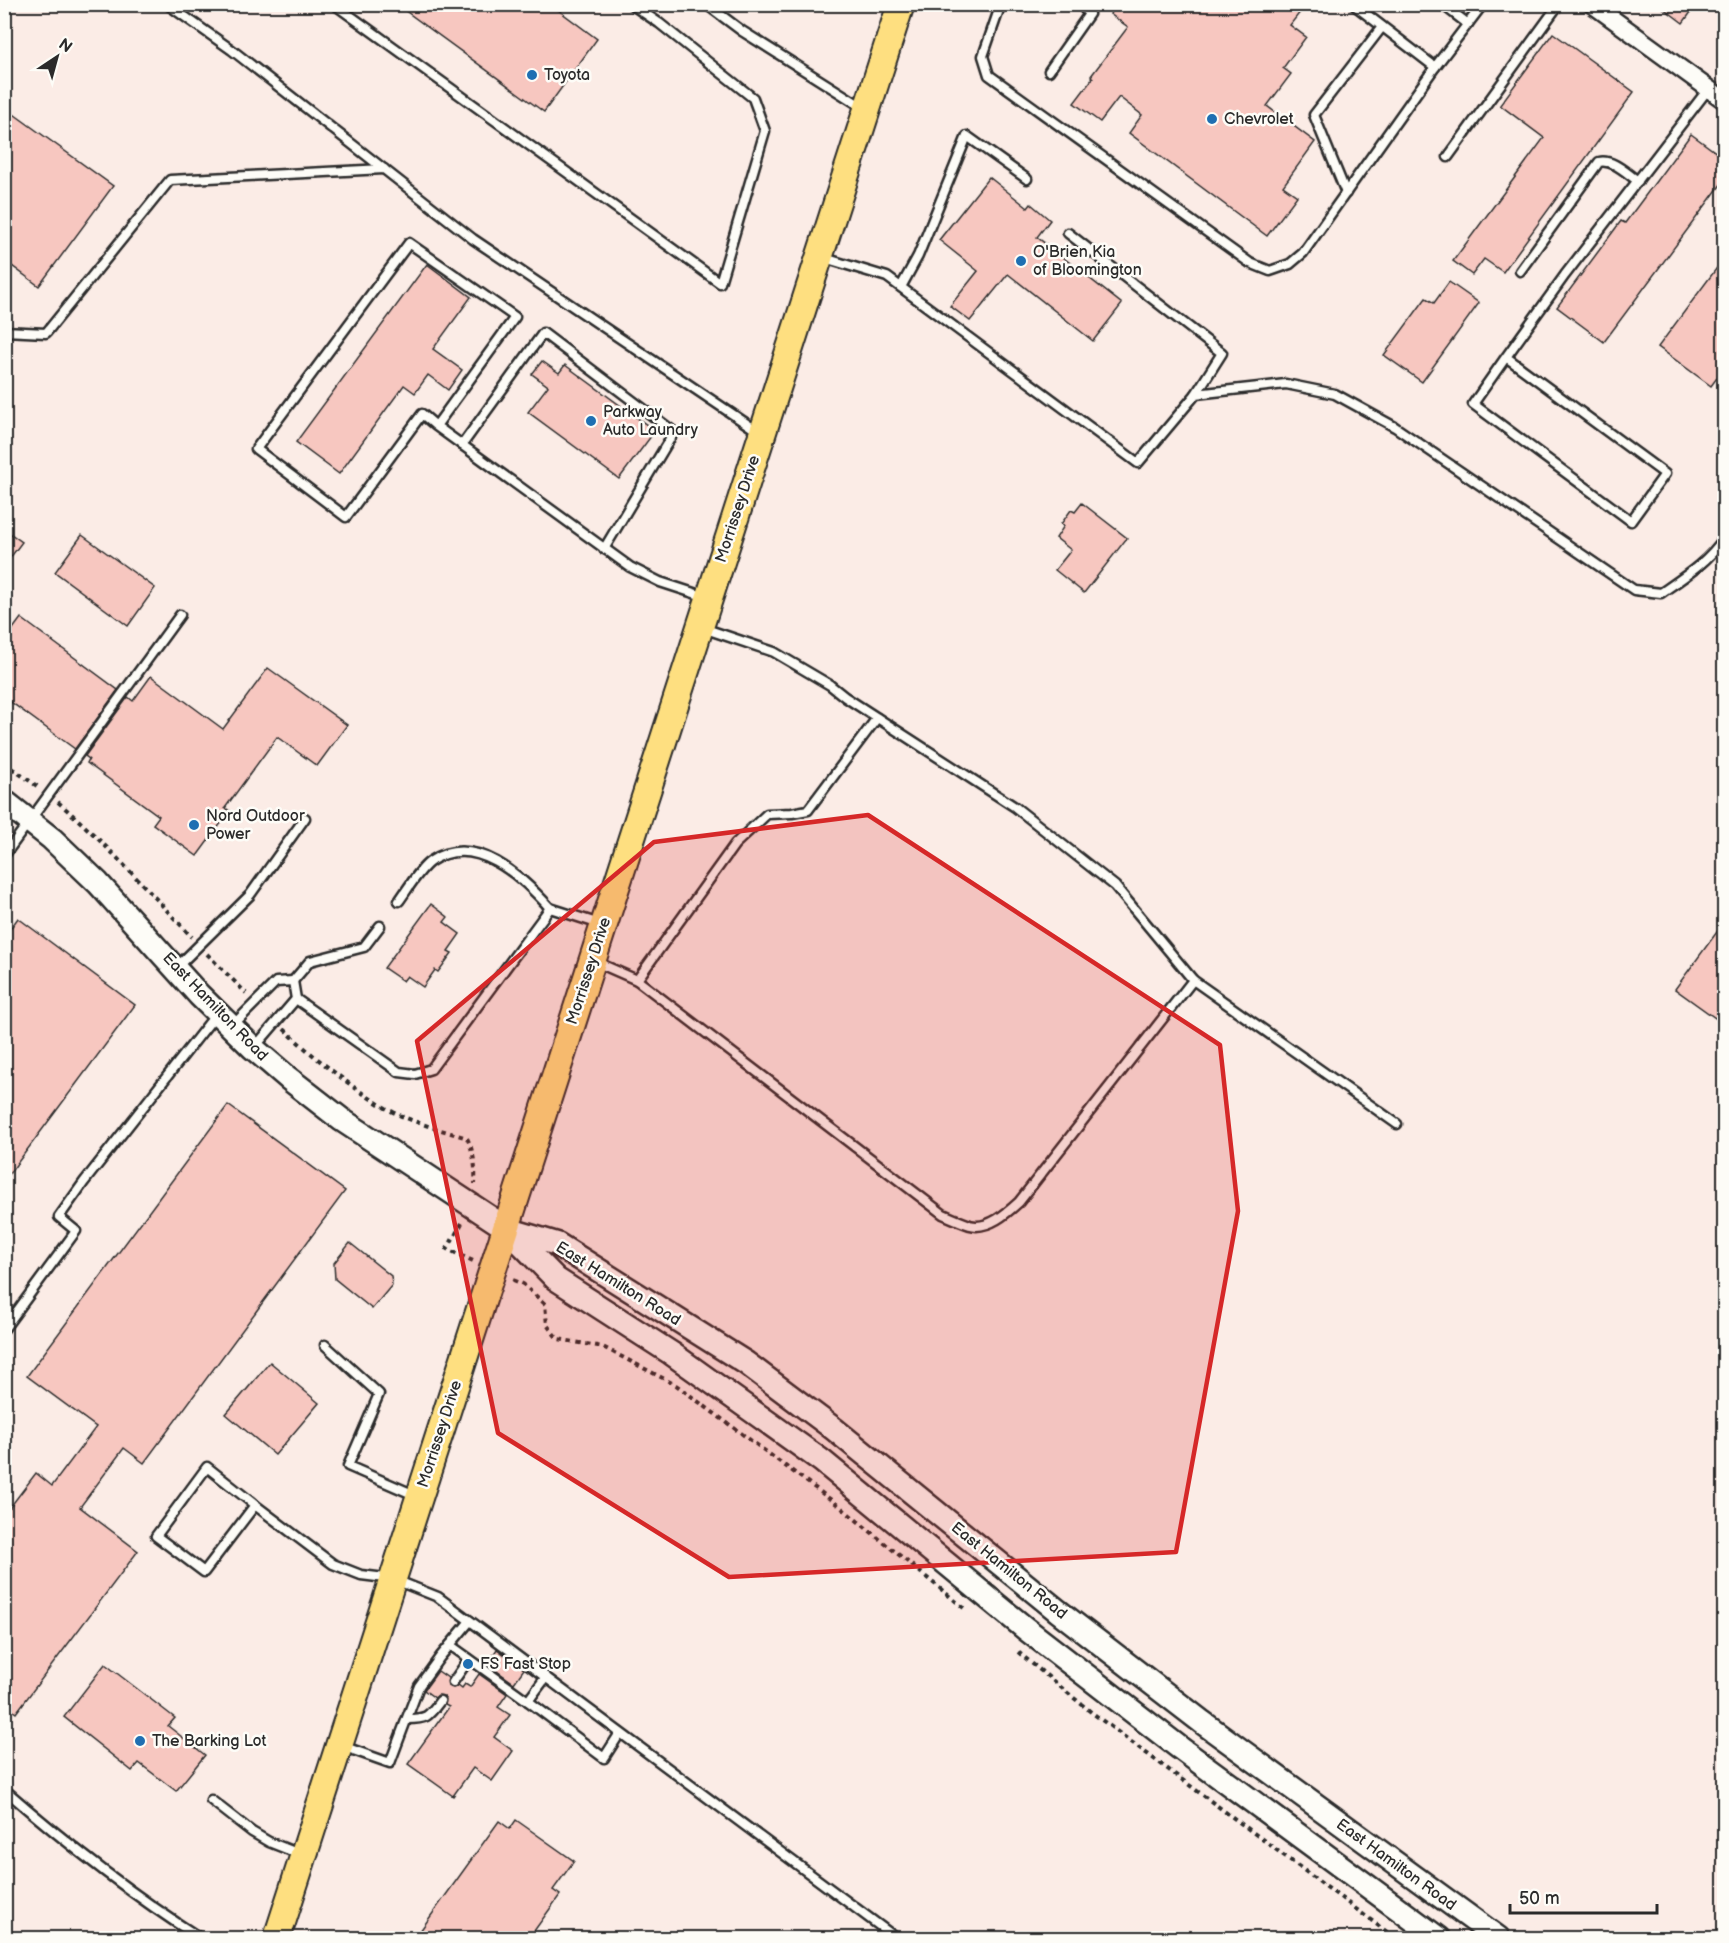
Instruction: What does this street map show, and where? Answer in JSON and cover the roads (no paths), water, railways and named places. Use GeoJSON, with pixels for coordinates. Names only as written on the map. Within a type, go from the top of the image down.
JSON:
{"type":"FeatureCollection","features":[{"type":"Feature","properties":{"kind":"main road","name":"Morrissey Drive"},"geometry":{"type":"LineString","coordinates":[[277,1938],[901,4]]}},
{"type":"Feature","properties":{"kind":"main road","name":"East Hamilton Road"},"geometry":{"type":"LineString","coordinates":[[4,801],[30,821],[98,883],[224,1020],[288,1078],[342,1120],[506,1228],[556,1279],[671,1353],[822,1461],[1026,1629],[1180,1748],[1438,1938]]}},
{"type":"Feature","properties":{"kind":"main road","name":"East Hamilton Road"},"geometry":{"type":"LineString","coordinates":[[506,1228],[557,1244],[746,1363],[834,1429],[1058,1611],[1202,1722],[1494,1937]]}},
{"type":"Feature","properties":{"kind":"street"},"geometry":{"type":"LineString","coordinates":[[1592,4],[1725,100]]}},
{"type":"Feature","properties":{"kind":"lane"},"geometry":{"type":"LineString","coordinates":[[167,4],[232,50],[473,238],[762,434]]}},
{"type":"Feature","properties":{"kind":"lane"},"geometry":{"type":"LineString","coordinates":[[334,4],[720,283],[765,131],[753,98],[659,23],[631,4]]}},
{"type":"Feature","properties":{"kind":"lane"},"geometry":{"type":"LineString","coordinates":[[706,4],[742,32],[867,110]]}},
{"type":"Feature","properties":{"kind":"lane"},"geometry":{"type":"LineString","coordinates":[[1001,4],[984,56],[989,75],[1250,263],[1270,271],[1290,264],[1303,252],[1435,67],[1483,4]]}},
{"type":"Feature","properties":{"kind":"lane"},"geometry":{"type":"LineString","coordinates":[[1049,71],[1089,14],[1080,4]]}},
{"type":"Feature","properties":{"kind":"lane"},"geometry":{"type":"LineString","coordinates":[[1353,4],[1435,67]]}},
{"type":"Feature","properties":{"kind":"lane"},"geometry":{"type":"LineString","coordinates":[[1442,4],[1468,24]]}},
{"type":"Feature","properties":{"kind":"lane"},"geometry":{"type":"LineString","coordinates":[[1448,157],[1559,4]]}},
{"type":"Feature","properties":{"kind":"lane"},"geometry":{"type":"LineString","coordinates":[[1346,193],[1314,115],[1382,27]]}},
{"type":"Feature","properties":{"kind":"lane"},"geometry":{"type":"LineString","coordinates":[[1506,357],[1665,474],[1630,521],[1473,404],[1506,357],[1565,275],[1709,88]]}},
{"type":"Feature","properties":{"kind":"lane"},"geometry":{"type":"LineString","coordinates":[[902,287],[918,256],[967,136],[1027,179]]}},
{"type":"Feature","properties":{"kind":"lane"},"geometry":{"type":"LineString","coordinates":[[1520,271],[1599,162],[1612,163],[1638,181]]}},
{"type":"Feature","properties":{"kind":"lane"},"geometry":{"type":"LineString","coordinates":[[4,331],[46,333],[170,180],[384,169]]}},
{"type":"Feature","properties":{"kind":"lane"},"geometry":{"type":"LineString","coordinates":[[819,257],[887,277],[1138,463],[1196,394],[1222,353],[1068,233]]}},
{"type":"Feature","properties":{"kind":"lane"},"geometry":{"type":"LineString","coordinates":[[436,426],[515,317],[409,243],[256,449],[346,517],[422,414],[436,426],[630,567],[660,582],[709,598]]}},
{"type":"Feature","properties":{"kind":"lane"},"geometry":{"type":"LineString","coordinates":[[462,445],[543,333],[674,432],[604,549]]}},
{"type":"Feature","properties":{"kind":"lane"},"geometry":{"type":"LineString","coordinates":[[1196,394],[1286,384],[1335,394],[1395,427],[1634,590],[1661,593],[1692,572],[1716,551],[1725,538]]}},
{"type":"Feature","properties":{"kind":"lane"},"geometry":{"type":"LineString","coordinates":[[4,856],[180,615]]}},
{"type":"Feature","properties":{"kind":"lane"},"geometry":{"type":"LineString","coordinates":[[700,627],[774,652],[830,685],[1015,807],[1115,886],[1193,980],[1397,1124]]}},
{"type":"Feature","properties":{"kind":"lane"},"geometry":{"type":"LineString","coordinates":[[638,980],[735,844],[767,813],[792,813],[808,810],[878,718]]}},
{"type":"Feature","properties":{"kind":"lane"},"geometry":{"type":"LineString","coordinates":[[176,968],[250,895],[305,818]]}},
{"type":"Feature","properties":{"kind":"lane"},"geometry":{"type":"LineString","coordinates":[[399,901],[429,861],[456,850],[493,858],[529,885],[550,908],[604,925]]}},
{"type":"Feature","properties":{"kind":"lane"},"geometry":{"type":"LineString","coordinates":[[293,981],[296,999],[399,1072],[415,1074],[431,1069],[550,908]]}},
{"type":"Feature","properties":{"kind":"lane"},"geometry":{"type":"LineString","coordinates":[[4,1329],[76,1231],[59,1217],[91,1173],[224,1020],[276,982],[293,981],[310,961],[364,947],[380,926]]}},
{"type":"Feature","properties":{"kind":"lane"},"geometry":{"type":"LineString","coordinates":[[592,961],[638,980],[943,1214],[972,1226],[989,1223],[1005,1215],[1019,1202],[1193,980]]}},
{"type":"Feature","properties":{"kind":"lane"},"geometry":{"type":"LineString","coordinates":[[253,1048],[296,999]]}},
{"type":"Feature","properties":{"kind":"lane"},"geometry":{"type":"LineString","coordinates":[[325,1345],[379,1394],[348,1466],[420,1498]]}},
{"type":"Feature","properties":{"kind":"lane"},"geometry":{"type":"LineString","coordinates":[[255,1505],[204,1572],[156,1536],[207,1467],[333,1564],[361,1575],[393,1579],[438,1597],[896,1938]]}},
{"type":"Feature","properties":{"kind":"lane"},"geometry":{"type":"LineString","coordinates":[[340,1745],[390,1763],[419,1686],[470,1621]]}},
{"type":"Feature","properties":{"kind":"lane"},"geometry":{"type":"LineString","coordinates":[[450,1645],[603,1758],[620,1733]]}},
{"type":"Feature","properties":{"kind":"lane"},"geometry":{"type":"LineString","coordinates":[[453,1682],[470,1659]]}},
{"type":"Feature","properties":{"kind":"lane"},"geometry":{"type":"LineString","coordinates":[[528,1701],[546,1677]]}},
{"type":"Feature","properties":{"kind":"lane"},"geometry":{"type":"LineString","coordinates":[[407,1719],[422,1719],[430,1715],[440,1701]]}},
{"type":"Feature","properties":{"kind":"lane"},"geometry":{"type":"LineString","coordinates":[[4,1789],[166,1917],[200,1938]]}},
{"type":"Feature","properties":{"kind":"lane"},"geometry":{"type":"LineString","coordinates":[[211,1800],[261,1837],[303,1856]]}},
{"type":"Feature","properties":{"kind":"place","name":"Toyota"},"geometry":{"type":"Point","coordinates":[532,75]}},
{"type":"Feature","properties":{"kind":"place","name":"Chevrolet"},"geometry":{"type":"Point","coordinates":[1212,119]}},
{"type":"Feature","properties":{"kind":"place","name":"O'Brien Kia of Bloomington"},"geometry":{"type":"Point","coordinates":[1021,261]}},
{"type":"Feature","properties":{"kind":"place","name":"Parkway Auto Laundry"},"geometry":{"type":"Point","coordinates":[591,421]}},
{"type":"Feature","properties":{"kind":"place","name":"Nord Outdoor Power"},"geometry":{"type":"Point","coordinates":[194,825]}},
{"type":"Feature","properties":{"kind":"place","name":"FS Fast Stop"},"geometry":{"type":"Point","coordinates":[468,1664]}},
{"type":"Feature","properties":{"kind":"place","name":"The Barking Lot"},"geometry":{"type":"Point","coordinates":[140,1741]}}]}
